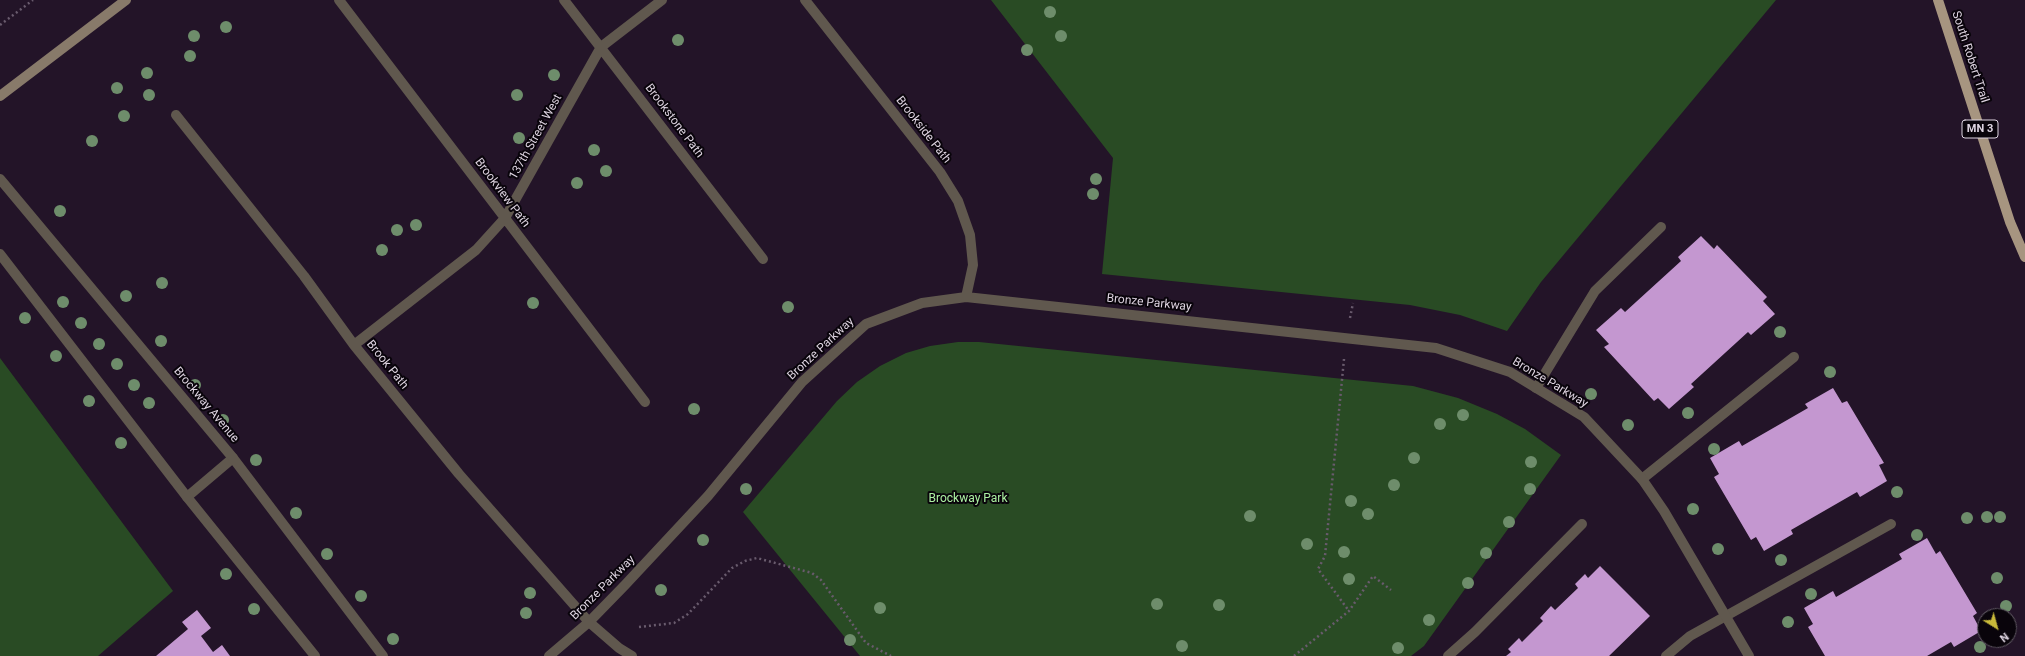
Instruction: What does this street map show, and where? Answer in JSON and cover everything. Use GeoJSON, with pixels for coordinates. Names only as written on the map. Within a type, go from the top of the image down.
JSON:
{"type":"FeatureCollection","features":[{"type":"Feature","properties":{"kind":"main road","name":"South Robert Trail"},"geometry":{"type":"LineString","coordinates":[[1938,0],[2010,222],[2025,257]]}},
{"type":"Feature","properties":{"kind":"street"},"geometry":{"type":"LineString","coordinates":[[0,96],[126,0]]}},
{"type":"Feature","properties":{"kind":"street","name":"Brookview Path"},"geometry":{"type":"LineString","coordinates":[[339,0],[645,402]]}},
{"type":"Feature","properties":{"kind":"street","name":"Brookstone Path"},"geometry":{"type":"LineString","coordinates":[[564,0],[763,259]]}},
{"type":"Feature","properties":{"kind":"street","name":"137th Street West"},"geometry":{"type":"LineString","coordinates":[[354,345],[476,250],[505,218],[601,47],[662,0]]}},
{"type":"Feature","properties":{"kind":"street","name":"Brookside Path"},"geometry":{"type":"LineString","coordinates":[[805,0],[940,172],[958,201],[970,236],[973,265],[966,297]]}},
{"type":"Feature","properties":{"kind":"street","name":"Brook Path"},"geometry":{"type":"LineString","coordinates":[[176,115],[304,276],[354,345],[459,474],[589,622],[619,648],[632,656]]}},
{"type":"Feature","properties":{"kind":"street","name":"Brockway Avenue"},"geometry":{"type":"LineString","coordinates":[[0,180],[233,458],[383,656]]}},
{"type":"Feature","properties":{"kind":"street"},"geometry":{"type":"LineString","coordinates":[[1536,388],[1595,291],[1661,227]]}},
{"type":"Feature","properties":{"kind":"street"},"geometry":{"type":"LineString","coordinates":[[0,254],[187,497],[315,656]]}},
{"type":"Feature","properties":{"kind":"street","name":"Bronze Parkway"},"geometry":{"type":"LineString","coordinates":[[549,656],[589,622],[708,496],[802,382],[866,324],[922,303],[966,297],[1436,348],[1510,372],[1584,417],[1642,479],[1664,511],[1749,656]]}},
{"type":"Feature","properties":{"kind":"street"},"geometry":{"type":"LineString","coordinates":[[1642,479],[1794,357]]}},
{"type":"Feature","properties":{"kind":"street"},"geometry":{"type":"LineString","coordinates":[[187,497],[233,458]]}},
{"type":"Feature","properties":{"kind":"street"},"geometry":{"type":"LineString","coordinates":[[1448,656],[1475,632],[1582,524]]}},
{"type":"Feature","properties":{"kind":"street"},"geometry":{"type":"LineString","coordinates":[[1666,656],[1690,636],[1890,524]]}},
{"type":"Feature","properties":{"kind":"path"},"geometry":{"type":"LineString","coordinates":[[0,25],[33,0]]}},
{"type":"Feature","properties":{"kind":"path"},"geometry":{"type":"LineString","coordinates":[[1350,611],[1318,569],[1325,556],[1342,374],[1353,303]]}},
{"type":"Feature","properties":{"kind":"path"},"geometry":{"type":"LineString","coordinates":[[639,627],[674,623],[688,614],[732,568],[745,561],[757,558],[812,573],[821,580],[866,644],[891,656]]}},
{"type":"Feature","properties":{"kind":"path"},"geometry":{"type":"LineString","coordinates":[[1294,656],[1350,611],[1373,576],[1391,590]]}},
{"type":"Feature","properties":{"kind":"green space"},"geometry":{"type":"Polygon","coordinates":[[[991,0],[1776,0],[1541,282],[1507,331],[1460,315],[1410,305],[1102,274],[1113,158],[991,0]]]}},
{"type":"Feature","properties":{"kind":"green space","name":"Brockway Park"},"geometry":{"type":"Polygon","coordinates":[[[958,342],[979,342],[1413,386],[1458,398],[1497,414],[1525,429],[1561,455],[1424,646],[1411,656],[860,656],[743,512],[837,401],[857,382],[880,366],[906,353],[930,346],[958,342]]]}},
{"type":"Feature","properties":{"kind":"green space"},"geometry":{"type":"Polygon","coordinates":[[[0,358],[173,591],[98,656],[0,656],[0,358]]]}},
{"type":"Feature","properties":{"kind":"building"},"geometry":{"type":"Polygon","coordinates":[[[1701,236],[1714,249],[1717,245],[1767,297],[1763,301],[1775,314],[1751,335],[1748,332],[1691,384],[1694,387],[1669,409],[1658,398],[1654,401],[1604,347],[1609,344],[1596,330],[1621,308],[1625,312],[1681,261],[1678,257],[1701,236]]]}},
{"type":"Feature","properties":{"kind":"building"},"geometry":{"type":"Polygon","coordinates":[[[1833,388],[1842,403],[1847,401],[1884,463],[1879,465],[1887,481],[1860,497],[1857,492],[1791,530],[1793,534],[1764,551],[1756,537],[1751,540],[1714,477],[1719,474],[1710,458],[1739,441],[1742,446],[1808,408],[1805,404],[1833,388]]]}},
{"type":"Feature","properties":{"kind":"building"},"geometry":{"type":"Polygon","coordinates":[[[1927,538],[1936,554],[1940,551],[1977,613],[1973,616],[1977,624],[1977,633],[1954,647],[1951,642],[1927,656],[1825,656],[1808,627],[1813,624],[1804,608],[1833,591],[1836,597],[1902,559],[1899,554],[1927,538]]]}},
{"type":"Feature","properties":{"kind":"building"},"geometry":{"type":"Polygon","coordinates":[[[1600,566],[1650,616],[1609,656],[1506,656],[1511,652],[1508,649],[1519,638],[1522,642],[1543,621],[1540,618],[1551,606],[1555,610],[1578,588],[1575,584],[1585,574],[1588,578],[1600,566]]]}},
{"type":"Feature","properties":{"kind":"building"},"geometry":{"type":"Polygon","coordinates":[[[197,610],[211,628],[201,636],[213,652],[222,645],[230,656],[156,656],[188,629],[182,622],[197,610]]]}}]}
